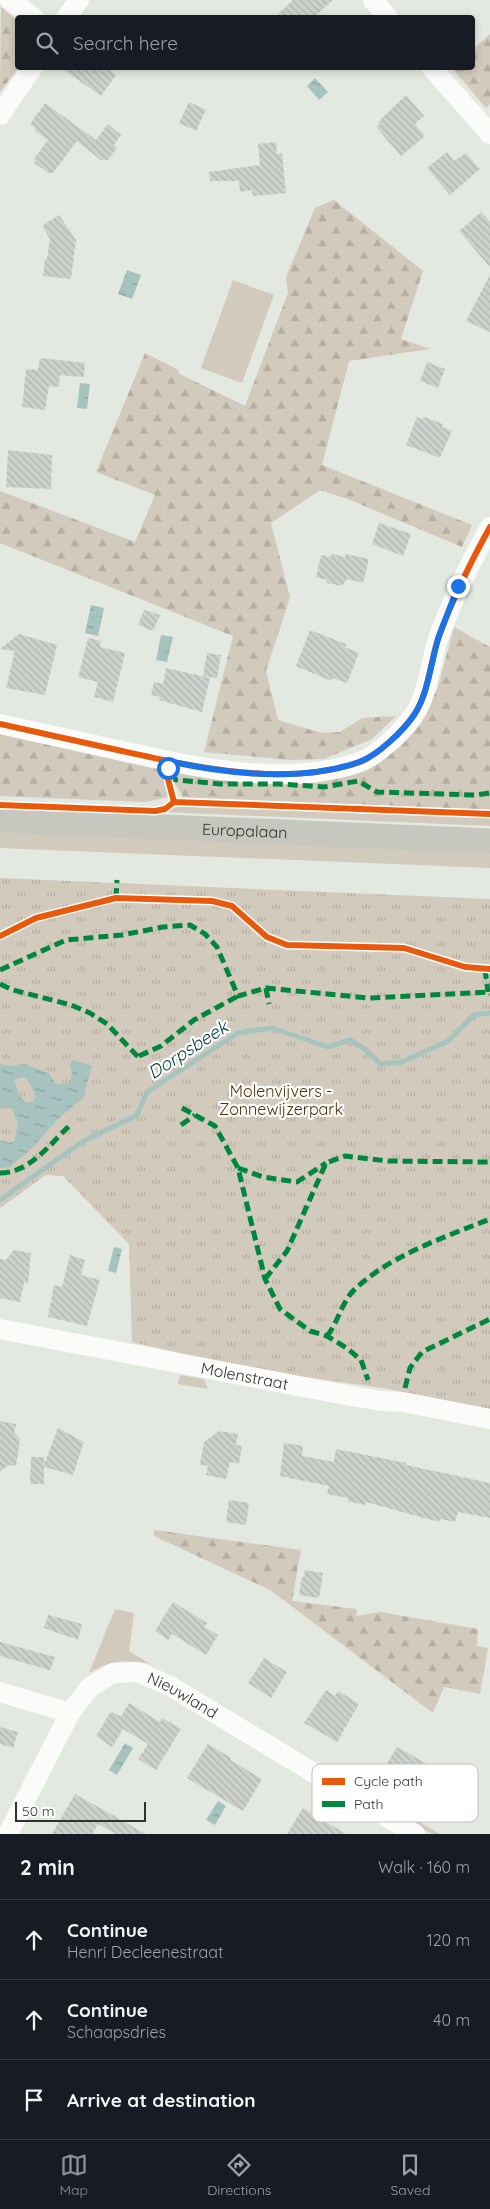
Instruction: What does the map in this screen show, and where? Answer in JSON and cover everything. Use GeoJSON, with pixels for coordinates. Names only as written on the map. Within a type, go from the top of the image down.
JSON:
{"type":"FeatureCollection","features":[{"type":"Feature","properties":{"kind":"main road","name":"Europalaan"},"geometry":{"type":"LineString","coordinates":[[0,820],[490,840]]}},
{"type":"Feature","properties":{"kind":"street"},"geometry":{"type":"LineString","coordinates":[[10,0],[30,15]]}},
{"type":"Feature","properties":{"kind":"street"},"geometry":{"type":"LineString","coordinates":[[68,15],[79,0]]}},
{"type":"Feature","properties":{"kind":"street"},"geometry":{"type":"LineString","coordinates":[[373,0],[386,15]]}},
{"type":"Feature","properties":{"kind":"street"},"geometry":{"type":"LineString","coordinates":[[0,115],[31,70]]}},
{"type":"Feature","properties":{"kind":"street"},"geometry":{"type":"LineString","coordinates":[[434,70],[490,134]]}},
{"type":"Feature","properties":{"kind":"street"},"geometry":{"type":"LineString","coordinates":[[0,724],[204,769],[280,773],[321,772],[361,761],[380,750],[414,715],[426,686],[439,638],[458,586],[490,527]]}},
{"type":"Feature","properties":{"kind":"street","name":"Molenstraat"},"geometry":{"type":"LineString","coordinates":[[0,1329],[335,1393],[381,1401],[402,1402],[490,1418]]}},
{"type":"Feature","properties":{"kind":"street","name":"Nieuwland"},"geometry":{"type":"LineString","coordinates":[[8,1834],[70,1712],[90,1687],[112,1674],[138,1672],[170,1686],[312,1776]]}},
{"type":"Feature","properties":{"kind":"street"},"geometry":{"type":"LineString","coordinates":[[0,1692],[70,1712]]}},
{"type":"Feature","properties":{"kind":"street","name":"Nieuwland"},"geometry":{"type":"LineString","coordinates":[[393,1828],[415,1834]]}},
{"type":"Feature","properties":{"kind":"green space"},"geometry":{"type":"Polygon","coordinates":[[[1,7],[15,18],[16,70],[0,92],[1,7]]]}},
{"type":"Feature","properties":{"kind":"green space"},"geometry":{"type":"Polygon","coordinates":[[[490,34],[490,104],[486,108],[454,70],[475,70],[475,47],[490,34]]]}},
{"type":"Feature","properties":{"kind":"green space"},"geometry":{"type":"Polygon","coordinates":[[[334,200],[423,271],[401,339],[430,349],[349,361],[322,465],[472,525],[462,547],[350,500],[320,490],[271,523],[290,597],[266,671],[278,720],[322,733],[340,732],[362,718],[396,716],[372,739],[324,759],[290,760],[204,752],[233,636],[0,543],[0,491],[135,542],[155,495],[96,472],[145,353],[177,369],[180,374],[245,406],[288,293],[286,277],[315,208],[334,200]]]}},
{"type":"Feature","properties":{"kind":"green space"},"geometry":{"type":"Polygon","coordinates":[[[233,280],[274,295],[242,383],[201,368],[233,280]]]}},
{"type":"Feature","properties":{"kind":"green space"},"geometry":{"type":"Polygon","coordinates":[[[454,627],[490,647],[490,810],[183,797],[175,784],[175,772],[279,784],[321,782],[357,772],[401,746],[421,723],[438,687],[454,627]]]}},
{"type":"Feature","properties":{"kind":"green space"},"geometry":{"type":"Polygon","coordinates":[[[0,734],[164,767],[168,797],[145,802],[0,796],[0,734]]]}},
{"type":"Feature","properties":{"kind":"green space"},"geometry":{"type":"Polygon","coordinates":[[[180,806],[490,818],[490,826],[164,812],[180,806]]]}},
{"type":"Feature","properties":{"kind":"green space"},"geometry":{"type":"Polygon","coordinates":[[[0,832],[490,852],[490,868],[0,848],[0,832]]]}},
{"type":"Feature","properties":{"kind":"green space","name":"Molenvijvers - Zonnewijzerpark"},"geometry":{"type":"Polygon","coordinates":[[[0,878],[490,899],[490,1410],[453,1404],[389,1389],[248,1369],[132,1342],[129,1244],[63,1176],[46,1175],[0,1208],[0,878]]]}},
{"type":"Feature","properties":{"kind":"green space"},"geometry":{"type":"Polygon","coordinates":[[[180,1375],[204,1379],[208,1389],[178,1384],[180,1375]]]}},
{"type":"Feature","properties":{"kind":"green space"},"geometry":{"type":"Polygon","coordinates":[[[154,1530],[301,1550],[292,1601],[357,1609],[356,1616],[381,1612],[478,1629],[477,1646],[488,1648],[480,1694],[444,1687],[433,1713],[270,1590],[154,1536],[154,1530]]]}},
{"type":"Feature","properties":{"kind":"green space"},"geometry":{"type":"Polygon","coordinates":[[[115,1609],[134,1613],[129,1651],[150,1664],[133,1661],[111,1663],[89,1673],[115,1609]]]}},
{"type":"Feature","properties":{"kind":"green space"},"geometry":{"type":"Polygon","coordinates":[[[412,1822],[420,1822],[440,1834],[432,1834],[412,1822]]]}},
{"type":"Feature","properties":{"kind":"water"},"geometry":{"type":"Polygon","coordinates":[[[315,78],[328,92],[319,100],[307,86],[315,78]]]}},
{"type":"Feature","properties":{"kind":"water"},"geometry":{"type":"Polygon","coordinates":[[[127,270],[141,275],[132,299],[118,294],[127,270]]]}},
{"type":"Feature","properties":{"kind":"water"},"geometry":{"type":"Polygon","coordinates":[[[80,383],[90,384],[87,409],[77,408],[80,383]]]}},
{"type":"Feature","properties":{"kind":"water"},"geometry":{"type":"Polygon","coordinates":[[[91,605],[104,608],[98,636],[85,633],[91,605]]]}},
{"type":"Feature","properties":{"kind":"water"},"geometry":{"type":"Polygon","coordinates":[[[161,635],[173,637],[167,662],[156,660],[161,635]]]}},
{"type":"Feature","properties":{"kind":"water"},"geometry":{"type":"Polygon","coordinates":[[[73,1060],[92,1066],[83,1098],[59,1118],[33,1147],[10,1167],[0,1168],[0,1140],[10,1143],[14,1141],[18,1124],[12,1108],[4,1106],[0,1110],[0,1064],[9,1066],[24,1064],[49,1073],[55,1084],[70,1083],[72,1072],[69,1065],[73,1060]],[[22,1077],[14,1080],[20,1097],[26,1102],[33,1102],[36,1096],[27,1079],[22,1077]]]}},
{"type":"Feature","properties":{"kind":"water"},"geometry":{"type":"Polygon","coordinates":[[[114,1247],[122,1249],[116,1273],[108,1271],[114,1247]]]}},
{"type":"Feature","properties":{"kind":"water"},"geometry":{"type":"Polygon","coordinates":[[[125,1743],[133,1748],[117,1775],[109,1770],[125,1743]]]}},
{"type":"Feature","properties":{"kind":"water"},"geometry":{"type":"Polygon","coordinates":[[[218,1801],[226,1806],[215,1825],[206,1820],[218,1801]]]}},
{"type":"Feature","properties":{"kind":"building"},"geometry":{"type":"Polygon","coordinates":[[[293,0],[333,0],[316,15],[277,15],[293,0]]]}},
{"type":"Feature","properties":{"kind":"building"},"geometry":{"type":"Polygon","coordinates":[[[64,70],[110,70],[116,75],[101,96],[64,70]]]}},
{"type":"Feature","properties":{"kind":"building"},"geometry":{"type":"Polygon","coordinates":[[[406,95],[424,116],[415,124],[425,136],[401,156],[376,127],[380,124],[378,122],[406,95]]]}},
{"type":"Feature","properties":{"kind":"building"},"geometry":{"type":"Polygon","coordinates":[[[189,102],[206,110],[196,131],[179,123],[189,102]]]}},
{"type":"Feature","properties":{"kind":"building"},"geometry":{"type":"Polygon","coordinates":[[[45,103],[96,140],[108,124],[121,135],[114,145],[117,148],[107,161],[104,159],[102,161],[77,141],[53,173],[51,172],[50,174],[34,163],[36,161],[34,159],[48,140],[34,130],[36,128],[30,124],[45,103]]]}},
{"type":"Feature","properties":{"kind":"building"},"geometry":{"type":"Polygon","coordinates":[[[276,142],[277,154],[282,153],[286,193],[253,196],[252,190],[240,192],[239,181],[210,181],[209,172],[260,165],[258,144],[276,142]]]}},
{"type":"Feature","properties":{"kind":"building"},"geometry":{"type":"Polygon","coordinates":[[[447,152],[454,161],[466,153],[480,169],[450,195],[427,168],[447,152]]]}},
{"type":"Feature","properties":{"kind":"building"},"geometry":{"type":"Polygon","coordinates":[[[481,212],[490,222],[490,267],[459,231],[481,212]]]}},
{"type":"Feature","properties":{"kind":"building"},"geometry":{"type":"Polygon","coordinates":[[[59,215],[76,240],[71,279],[43,276],[50,239],[42,226],[59,215]]]}},
{"type":"Feature","properties":{"kind":"building"},"geometry":{"type":"Polygon","coordinates":[[[490,275],[490,332],[466,321],[490,275]]]}},
{"type":"Feature","properties":{"kind":"building"},"geometry":{"type":"Polygon","coordinates":[[[40,358],[85,363],[84,377],[60,375],[59,387],[49,386],[45,410],[22,407],[26,369],[38,370],[40,358]]]}},
{"type":"Feature","properties":{"kind":"building"},"geometry":{"type":"Polygon","coordinates":[[[427,362],[445,369],[438,388],[420,381],[427,362]]]}},
{"type":"Feature","properties":{"kind":"building"},"geometry":{"type":"Polygon","coordinates":[[[417,417],[422,419],[424,417],[443,424],[442,427],[452,431],[440,458],[406,445],[417,417]]]}},
{"type":"Feature","properties":{"kind":"building"},"geometry":{"type":"Polygon","coordinates":[[[8,450],[52,455],[51,489],[6,487],[8,450]]]}},
{"type":"Feature","properties":{"kind":"building"},"geometry":{"type":"Polygon","coordinates":[[[379,523],[411,534],[403,556],[372,544],[379,523]]]}},
{"type":"Feature","properties":{"kind":"building"},"geometry":{"type":"Polygon","coordinates":[[[332,554],[345,557],[346,554],[369,559],[363,583],[347,579],[342,586],[327,583],[327,580],[316,577],[321,555],[331,557],[332,554]]]}},
{"type":"Feature","properties":{"kind":"building"},"geometry":{"type":"Polygon","coordinates":[[[144,610],[160,615],[153,631],[138,625],[144,610]]]}},
{"type":"Feature","properties":{"kind":"building"},"geometry":{"type":"Polygon","coordinates":[[[310,630],[346,644],[345,647],[359,653],[347,683],[333,678],[331,681],[296,666],[310,630]]]}},
{"type":"Feature","properties":{"kind":"building"},"geometry":{"type":"Polygon","coordinates":[[[19,634],[57,645],[45,695],[6,688],[15,651],[0,649],[19,634]]]}},
{"type":"Feature","properties":{"kind":"building"},"geometry":{"type":"Polygon","coordinates":[[[88,638],[101,641],[100,647],[125,653],[113,702],[94,697],[98,682],[78,677],[88,638]]]}},
{"type":"Feature","properties":{"kind":"building"},"geometry":{"type":"Polygon","coordinates":[[[207,653],[221,655],[217,678],[203,676],[207,653]]]}},
{"type":"Feature","properties":{"kind":"building"},"geometry":{"type":"Polygon","coordinates":[[[166,668],[210,678],[202,712],[159,700],[160,697],[151,695],[154,682],[163,684],[166,668]]]}},
{"type":"Feature","properties":{"kind":"building"},"geometry":{"type":"Polygon","coordinates":[[[14,1250],[31,1253],[28,1284],[24,1283],[20,1302],[0,1298],[0,1259],[6,1260],[14,1250]]]}},
{"type":"Feature","properties":{"kind":"building"},"geometry":{"type":"Polygon","coordinates":[[[70,1255],[85,1260],[81,1275],[100,1280],[87,1326],[48,1317],[54,1285],[62,1287],[70,1255]]]}},
{"type":"Feature","properties":{"kind":"building"},"geometry":{"type":"Polygon","coordinates":[[[0,1421],[16,1424],[14,1432],[20,1439],[16,1466],[9,1465],[0,1471],[0,1421]]]}},
{"type":"Feature","properties":{"kind":"building"},"geometry":{"type":"Polygon","coordinates":[[[58,1428],[84,1442],[73,1475],[44,1467],[44,1484],[30,1484],[31,1457],[44,1457],[44,1465],[58,1428]]]}},
{"type":"Feature","properties":{"kind":"building"},"geometry":{"type":"Polygon","coordinates":[[[219,1431],[238,1434],[236,1445],[242,1446],[239,1464],[230,1462],[226,1479],[206,1475],[208,1466],[200,1465],[204,1442],[219,1431]]]}},
{"type":"Feature","properties":{"kind":"building"},"geometry":{"type":"Polygon","coordinates":[[[284,1443],[303,1446],[302,1456],[334,1462],[336,1449],[490,1483],[490,1518],[458,1512],[455,1522],[440,1519],[439,1522],[366,1502],[366,1505],[347,1501],[348,1498],[327,1494],[329,1486],[280,1476],[284,1443]]]}},
{"type":"Feature","properties":{"kind":"building"},"geometry":{"type":"Polygon","coordinates":[[[229,1500],[249,1503],[246,1525],[226,1522],[229,1500]]]}},
{"type":"Feature","properties":{"kind":"building"},"geometry":{"type":"Polygon","coordinates":[[[305,1570],[323,1573],[319,1598],[299,1595],[305,1570]]]}},
{"type":"Feature","properties":{"kind":"building"},"geometry":{"type":"Polygon","coordinates":[[[173,1602],[207,1623],[204,1627],[218,1635],[206,1655],[172,1634],[168,1640],[155,1631],[173,1602]]]}},
{"type":"Feature","properties":{"kind":"building"},"geometry":{"type":"Polygon","coordinates":[[[48,1615],[82,1624],[78,1640],[44,1628],[48,1615]]]}},
{"type":"Feature","properties":{"kind":"building"},"geometry":{"type":"Polygon","coordinates":[[[0,1642],[55,1657],[50,1670],[0,1656],[0,1642]]]}},
{"type":"Feature","properties":{"kind":"building"},"geometry":{"type":"Polygon","coordinates":[[[264,1658],[287,1672],[271,1698],[248,1683],[264,1658]]]}},
{"type":"Feature","properties":{"kind":"building"},"geometry":{"type":"Polygon","coordinates":[[[326,1690],[335,1696],[338,1691],[359,1704],[337,1742],[304,1723],[326,1690]]]}},
{"type":"Feature","properties":{"kind":"building"},"geometry":{"type":"Polygon","coordinates":[[[129,1703],[160,1722],[162,1718],[181,1729],[156,1770],[138,1759],[148,1744],[123,1729],[112,1747],[96,1736],[111,1711],[121,1717],[129,1703]]]}},
{"type":"Feature","properties":{"kind":"building"},"geometry":{"type":"Polygon","coordinates":[[[0,1727],[18,1732],[13,1748],[0,1744],[0,1727]]]}},
{"type":"Feature","properties":{"kind":"building"},"geometry":{"type":"Polygon","coordinates":[[[208,1744],[262,1779],[243,1811],[187,1778],[208,1744]]]}},
{"type":"Feature","properties":{"kind":"building"},"geometry":{"type":"Polygon","coordinates":[[[397,1747],[427,1764],[387,1764],[397,1747]]]}},
{"type":"Feature","properties":{"kind":"building"},"geometry":{"type":"Polygon","coordinates":[[[75,1794],[146,1834],[116,1834],[98,1824],[92,1834],[52,1834],[75,1794]]]}},
{"type":"Feature","properties":{"kind":"building"},"geometry":{"type":"Polygon","coordinates":[[[303,1808],[312,1813],[312,1822],[326,1822],[346,1834],[287,1834],[303,1808]]]}},
{"type":"Feature","properties":{"kind":"waterway","name":"Dorpsbeek"},"geometry":{"type":"LineString","coordinates":[[0,1200],[82,1142],[137,1115],[147,1092],[238,1033],[272,1028],[328,1047],[350,1040],[365,1049],[380,1064],[402,1062],[448,1041],[474,1015],[490,1013]]}},
{"type":"Feature","properties":{"kind":"marked path"},"geometry":{"type":"LineString","coordinates":[[168,779],[220,784],[279,784],[324,787],[358,781],[377,792],[476,795],[490,793]]}},
{"type":"Feature","properties":{"kind":"marked path"},"geometry":{"type":"LineString","coordinates":[[116,898],[117,880]]}},
{"type":"Feature","properties":{"kind":"marked path"},"geometry":{"type":"LineString","coordinates":[[0,970],[66,940],[122,935],[163,927],[190,925],[205,934],[217,947],[238,996],[266,988],[368,998],[488,992],[490,994]]}},
{"type":"Feature","properties":{"kind":"marked path"},"geometry":{"type":"LineString","coordinates":[[485,969],[488,992]]}},
{"type":"Feature","properties":{"kind":"marked path"},"geometry":{"type":"LineString","coordinates":[[0,984],[13,990],[71,1005],[90,1013],[107,1024],[141,1060]]}},
{"type":"Feature","properties":{"kind":"marked path"},"geometry":{"type":"LineString","coordinates":[[266,988],[269,1004]]}},
{"type":"Feature","properties":{"kind":"marked path"},"geometry":{"type":"LineString","coordinates":[[139,1056],[161,1046],[194,1020],[238,996]]}},
{"type":"Feature","properties":{"kind":"marked path"},"geometry":{"type":"LineString","coordinates":[[182,1108],[215,1126],[238,1168],[265,1279],[280,1309],[310,1331],[327,1336],[348,1349],[361,1360],[368,1380]]}},
{"type":"Feature","properties":{"kind":"marked path"},"geometry":{"type":"LineString","coordinates":[[181,1125],[195,1115]]}},
{"type":"Feature","properties":{"kind":"marked path"},"geometry":{"type":"LineString","coordinates":[[0,1173],[11,1172],[30,1162],[48,1148],[72,1123]]}},
{"type":"Feature","properties":{"kind":"marked path"},"geometry":{"type":"LineString","coordinates":[[265,1279],[287,1251],[326,1163],[345,1156],[388,1161],[490,1162]]}},
{"type":"Feature","properties":{"kind":"marked path"},"geometry":{"type":"LineString","coordinates":[[238,1168],[263,1177],[297,1182],[326,1163]]}},
{"type":"Feature","properties":{"kind":"marked path"},"geometry":{"type":"LineString","coordinates":[[327,1336],[352,1292],[371,1275],[420,1247],[490,1219]]}},
{"type":"Feature","properties":{"kind":"marked path"},"geometry":{"type":"LineString","coordinates":[[405,1388],[410,1368],[422,1352],[490,1319]]}},
{"type":"Feature","properties":{"kind":"cycle path"},"geometry":{"type":"LineString","coordinates":[[0,724],[179,763],[241,772],[302,774],[332,770],[360,762],[390,742],[414,715],[419,706],[444,622],[462,581],[490,527]]}},
{"type":"Feature","properties":{"kind":"cycle path"},"geometry":{"type":"LineString","coordinates":[[168,761],[168,779],[174,802],[490,814]]}},
{"type":"Feature","properties":{"kind":"cycle path"},"geometry":{"type":"LineString","coordinates":[[0,805],[155,811],[165,809],[174,802]]}},
{"type":"Feature","properties":{"kind":"cycle path"},"geometry":{"type":"LineString","coordinates":[[0,936],[36,918],[116,898],[212,901],[232,906],[267,937],[287,945],[404,948],[465,967],[490,969]]}},
{"type":"Feature","properties":{"kind":"route"},"geometry":{"type":"LineString","coordinates":[[168,768],[168,761],[204,769],[238,772],[321,772],[361,761],[380,750],[414,715],[426,686],[439,638],[458,586]]}}]}
